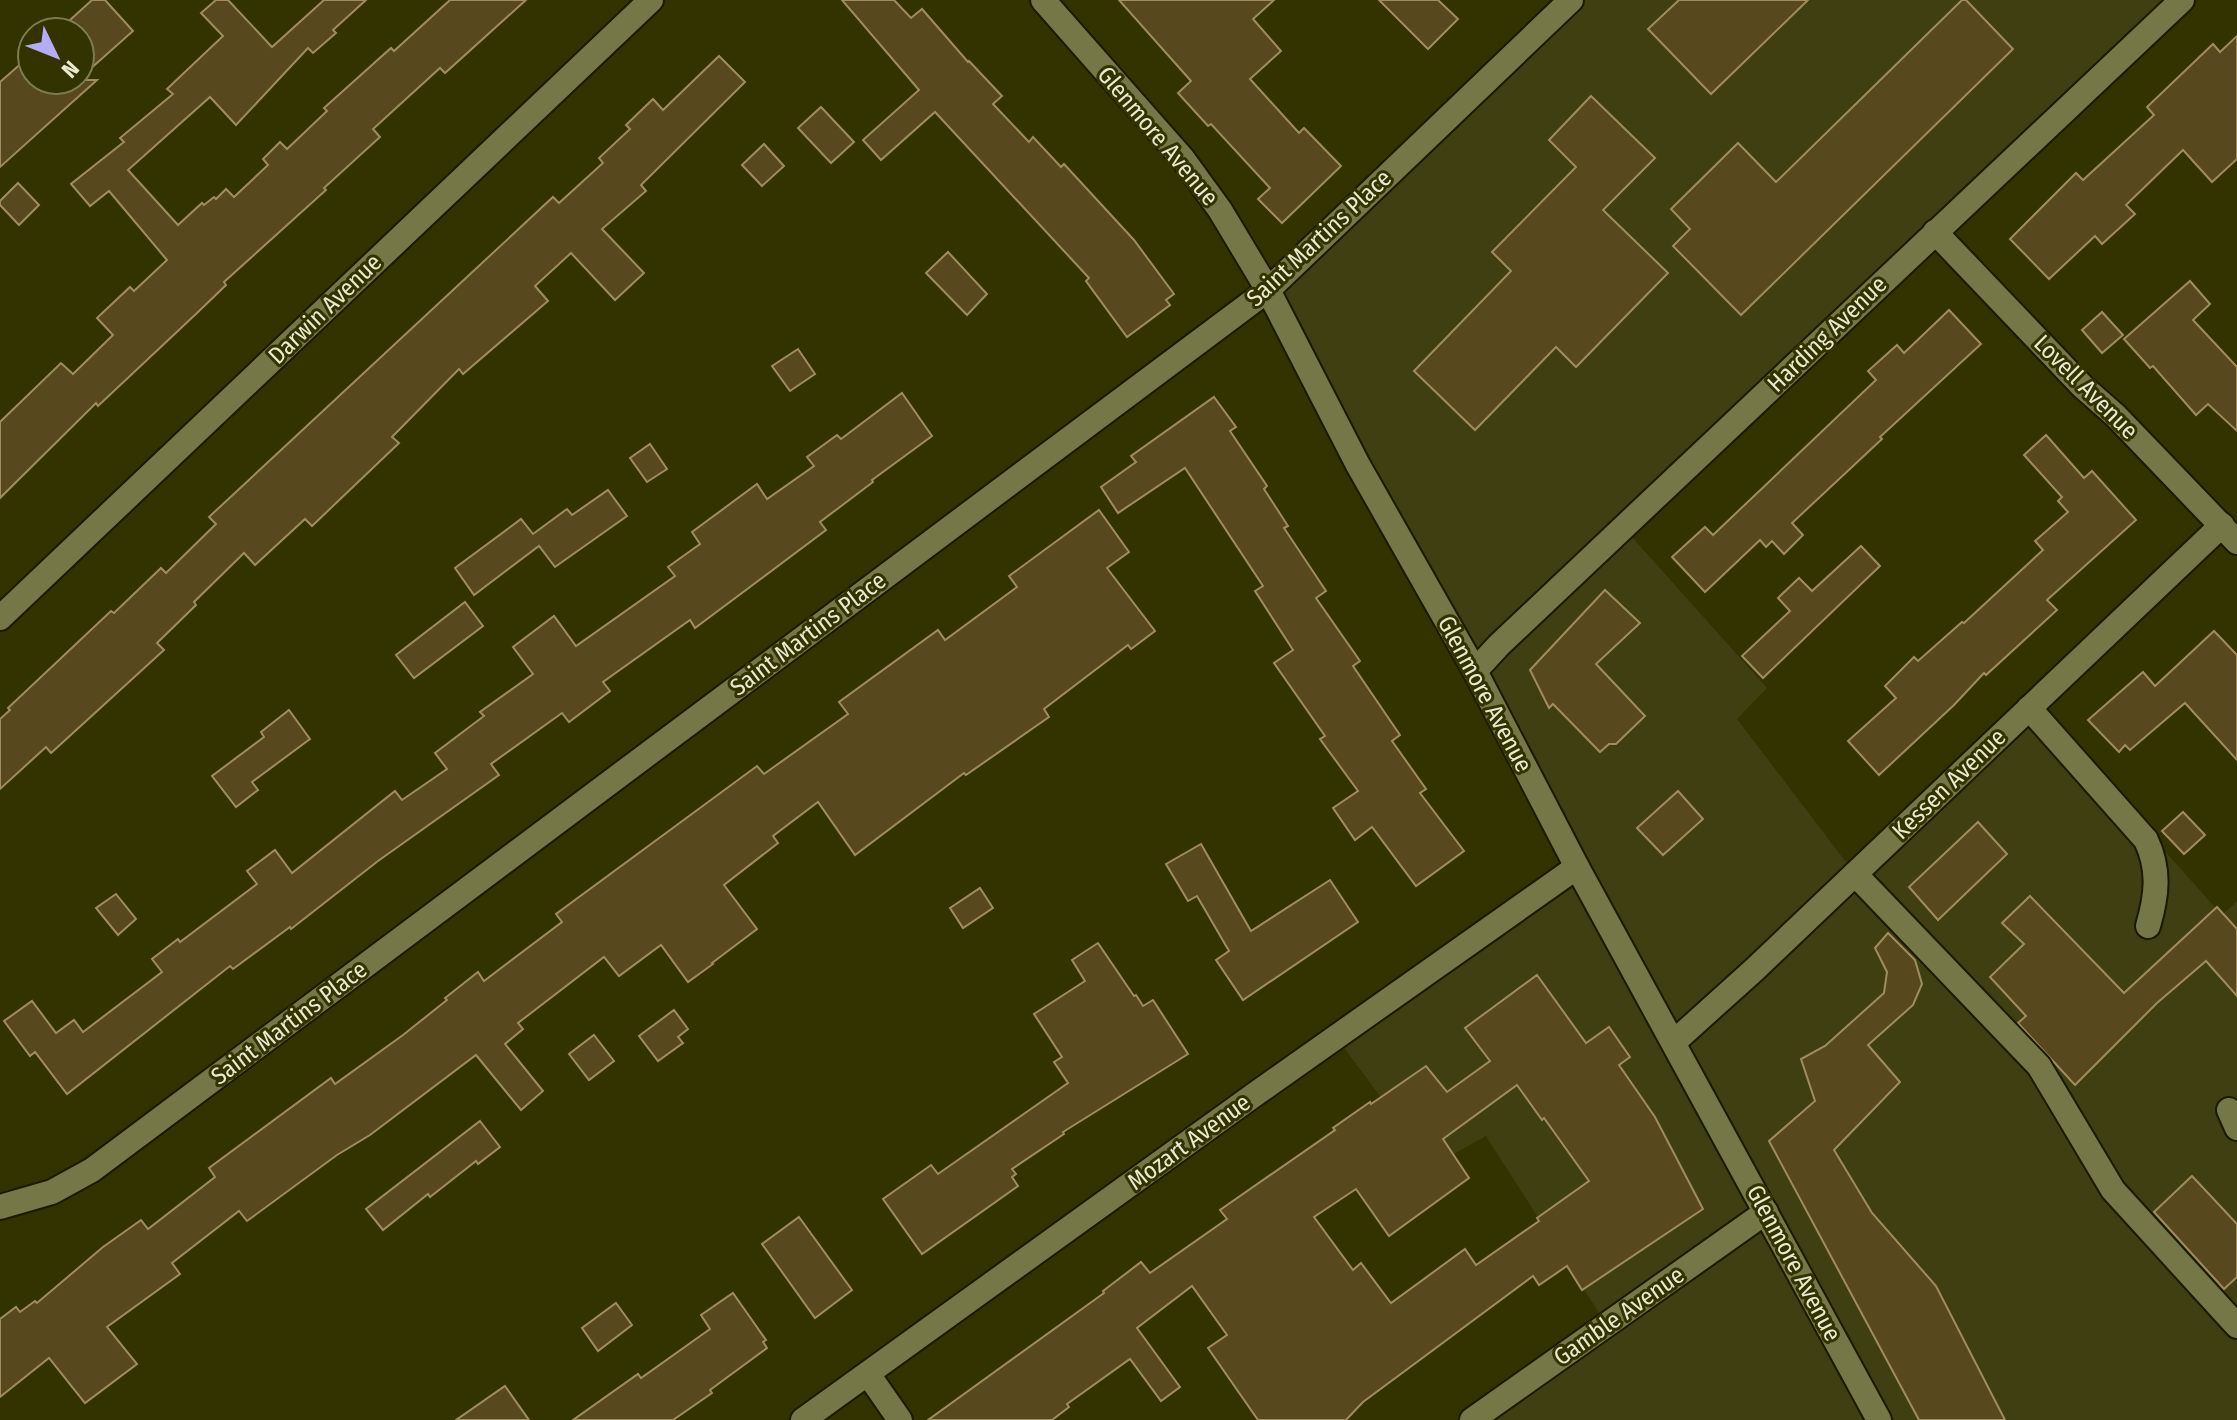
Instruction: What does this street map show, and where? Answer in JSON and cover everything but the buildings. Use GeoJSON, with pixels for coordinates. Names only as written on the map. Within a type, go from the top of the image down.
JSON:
{"type":"FeatureCollection","features":[{"type":"Feature","properties":{"kind":"street","name":"Darwin Avenue"},"geometry":{"type":"LineString","coordinates":[[0,618],[651,0]]}},
{"type":"Feature","properties":{"kind":"street","name":"Glenmore Avenue"},"geometry":{"type":"LineString","coordinates":[[1043,0],[1183,159],[1220,210],[1268,290],[1358,465],[1475,671],[1577,867],[1879,1420]]}},
{"type":"Feature","properties":{"kind":"street","name":"Saint Martins Place"},"geometry":{"type":"LineString","coordinates":[[0,1207],[52,1192],[92,1170],[1268,290],[1571,0]]}},
{"type":"Feature","properties":{"kind":"street","name":"Harding Avenue"},"geometry":{"type":"LineString","coordinates":[[1475,671],[2182,0]]}},
{"type":"Feature","properties":{"kind":"street","name":"Lovell Avenue"},"geometry":{"type":"LineString","coordinates":[[1935,232],[2229,534]]}},
{"type":"Feature","properties":{"kind":"street","name":"Kessen Avenue"},"geometry":{"type":"LineString","coordinates":[[1674,1042],[2029,708],[2229,534]]}},
{"type":"Feature","properties":{"kind":"street"},"geometry":{"type":"LineString","coordinates":[[2029,708],[2146,840],[2154,858],[2157,877],[2148,926]]}},
{"type":"Feature","properties":{"kind":"street","name":"Mozart Avenue"},"geometry":{"type":"LineString","coordinates":[[803,1420],[1577,867]]}},
{"type":"Feature","properties":{"kind":"street"},"geometry":{"type":"LineString","coordinates":[[1855,874],[2039,1066],[2113,1190],[2231,1320]]}},
{"type":"Feature","properties":{"kind":"street","name":"Gamble Avenue"},"geometry":{"type":"LineString","coordinates":[[1472,1420],[1766,1212]]}},
{"type":"Feature","properties":{"kind":"street"},"geometry":{"type":"LineString","coordinates":[[868,1374],[900,1420]]}},
{"type":"Feature","properties":{"kind":"shaded area"},"geometry":{"type":"Polygon","coordinates":[[[1571,0],[2182,0],[1623,527],[1767,688],[1737,719],[1855,874],[2033,704],[2222,915],[2237,901],[2237,1420],[1472,1420],[1606,1324],[1486,1136],[1432,1166],[1336,1037],[1577,867],[1268,290],[1571,0]]]}}]}
